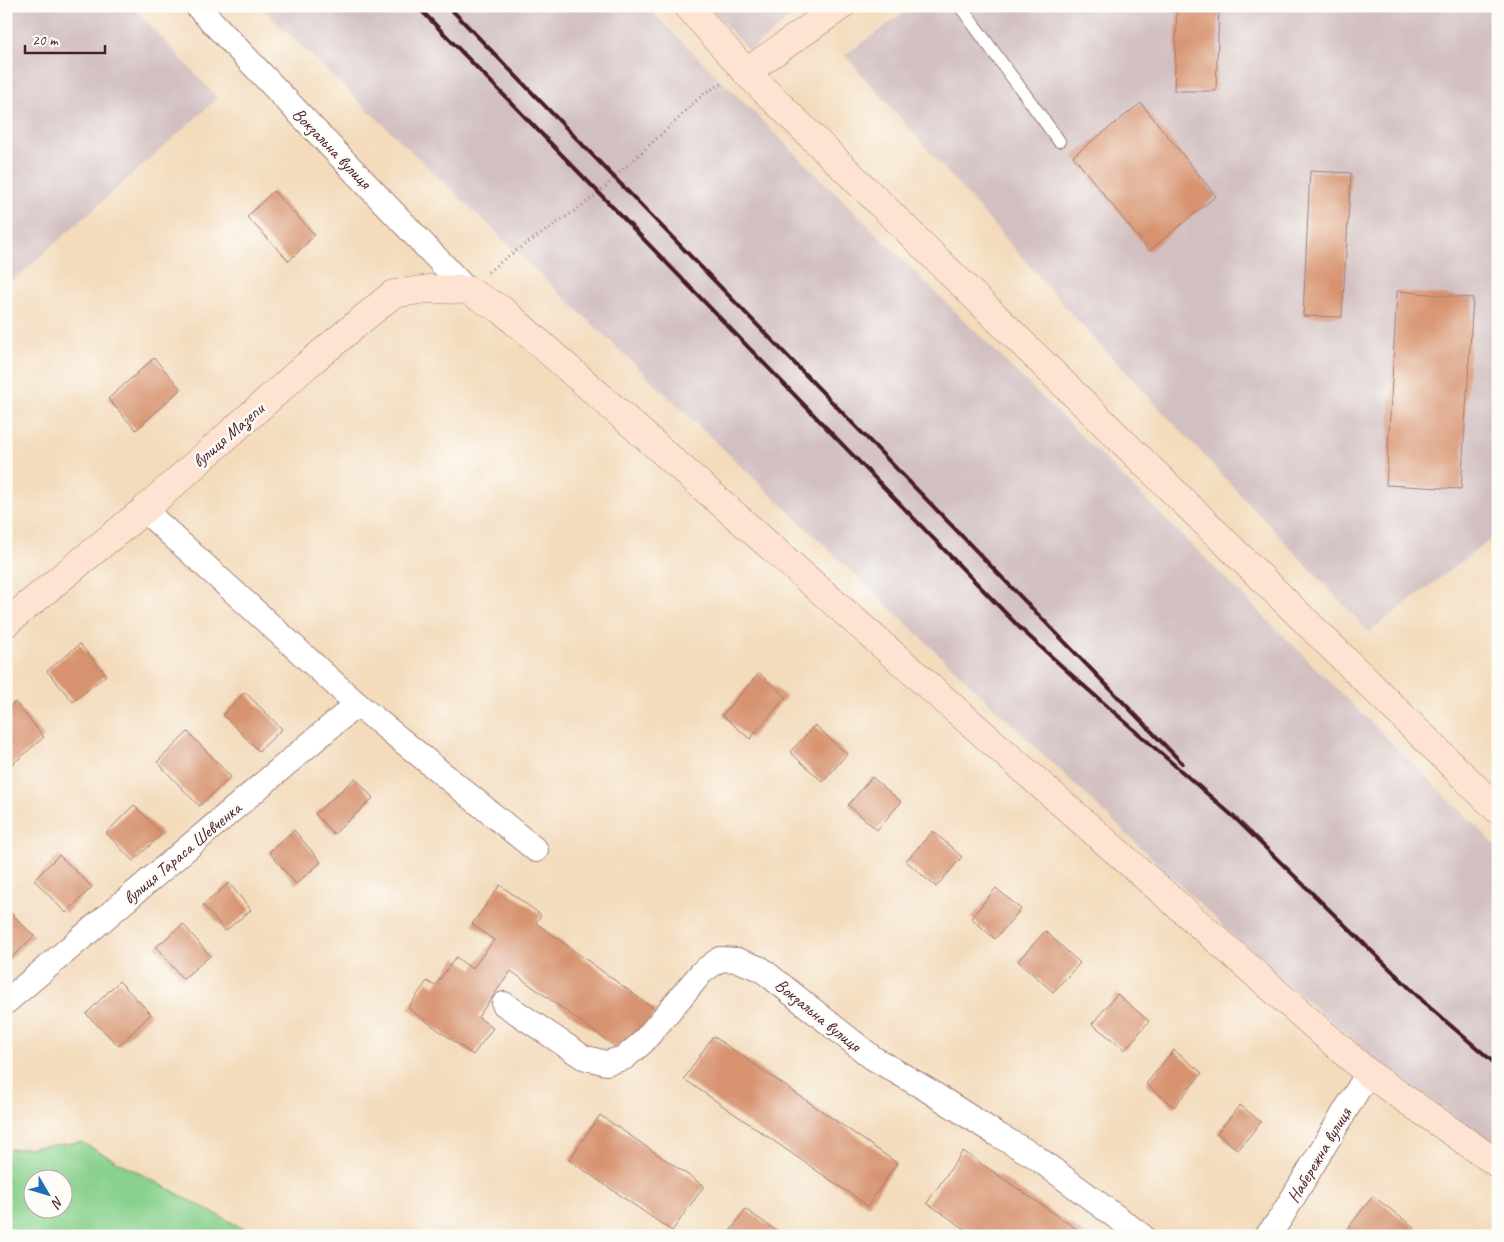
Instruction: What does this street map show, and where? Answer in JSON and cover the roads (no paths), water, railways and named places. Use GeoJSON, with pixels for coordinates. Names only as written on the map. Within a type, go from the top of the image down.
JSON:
{"type":"FeatureCollection","features":[{"type":"Feature","properties":{"kind":"street","name":"Вокзальна вулиця"},"geometry":{"type":"LineString","coordinates":[[197,6],[466,290]]}},
{"type":"Feature","properties":{"kind":"street"},"geometry":{"type":"LineString","coordinates":[[688,6],[746,72],[1498,810]]}},
{"type":"Feature","properties":{"kind":"street"},"geometry":{"type":"LineString","coordinates":[[746,72],[841,6]]}},
{"type":"Feature","properties":{"kind":"street","name":"вулиця Мазепи"},"geometry":{"type":"LineString","coordinates":[[6,623],[144,510],[308,365],[394,294],[428,289],[466,290]]}},
{"type":"Feature","properties":{"kind":"street"},"geometry":{"type":"LineString","coordinates":[[466,290],[502,310],[1368,1073],[1498,1164]]}},
{"type":"Feature","properties":{"kind":"street"},"geometry":{"type":"LineString","coordinates":[[144,510],[357,704],[536,850]]}},
{"type":"Feature","properties":{"kind":"street","name":"вулиця Тараса Шевченка"},"geometry":{"type":"LineString","coordinates":[[6,1002],[357,704]]}},
{"type":"Feature","properties":{"kind":"street","name":"Вокзальна вулиця"},"geometry":{"type":"LineString","coordinates":[[504,1004],[583,1057],[606,1063],[624,1058],[642,1043],[702,972],[720,959],[737,960],[761,968],[873,1058],[1033,1155],[1142,1236]]}},
{"type":"Feature","properties":{"kind":"street","name":"Набережна вулиця"},"geometry":{"type":"LineString","coordinates":[[1267,1236],[1280,1219],[1368,1073]]}},
{"type":"Feature","properties":{"kind":"lane"},"geometry":{"type":"LineString","coordinates":[[960,6],[1058,141]]}},
{"type":"Feature","properties":{"kind":"railway"},"geometry":{"type":"LineString","coordinates":[[417,6],[1020,628],[1235,818],[1429,1007],[1498,1066]]}},
{"type":"Feature","properties":{"kind":"railway"},"geometry":{"type":"LineString","coordinates":[[448,6],[1182,763]]}}]}
